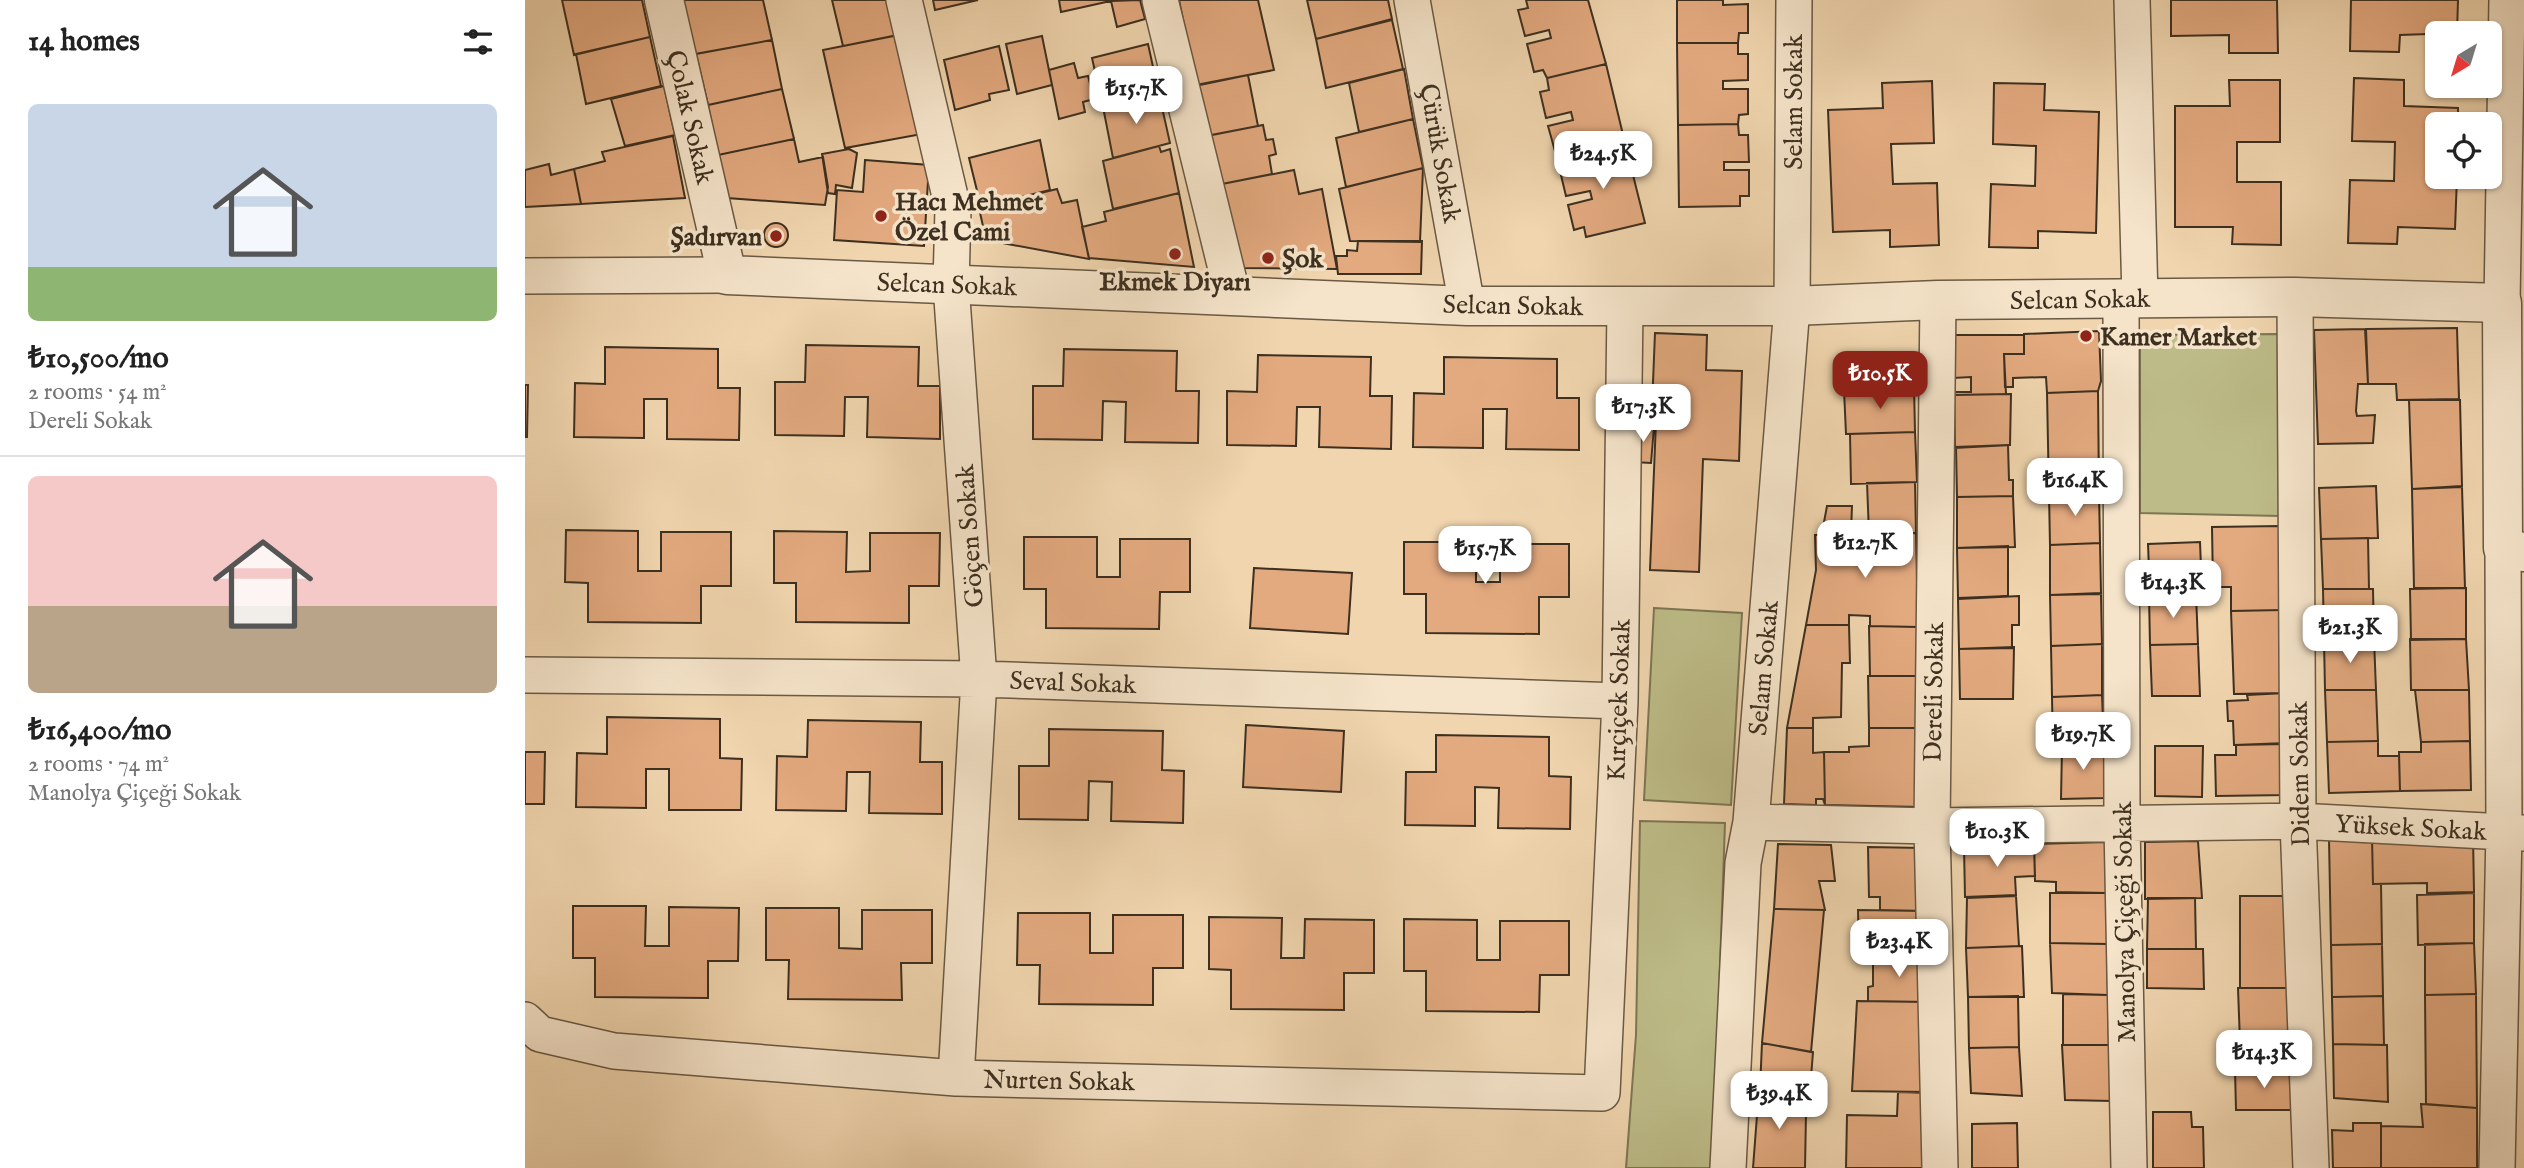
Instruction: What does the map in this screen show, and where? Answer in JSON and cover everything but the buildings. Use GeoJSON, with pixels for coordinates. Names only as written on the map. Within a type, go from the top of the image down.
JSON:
{"type":"FeatureCollection","features":[{"type":"Feature","properties":{"kind":"street","name":"Çolak Sokak"},"geometry":{"type":"LineString","coordinates":[[664,0],[727,275]]}},
{"type":"Feature","properties":{"kind":"street","name":"Göçen Sokak"},"geometry":{"type":"LineString","coordinates":[[904,0],[953,209],[951,285],[979,678],[956,1078]]}},
{"type":"Feature","properties":{"kind":"street"},"geometry":{"type":"LineString","coordinates":[[1160,0],[1233,297]]}},
{"type":"Feature","properties":{"kind":"street","name":"Çürük Sokak"},"geometry":{"type":"LineString","coordinates":[[1412,0],[1467,306]]}},
{"type":"Feature","properties":{"kind":"street","name":"Selam Sokak"},"geometry":{"type":"LineString","coordinates":[[1728,1168],[1743,863],[1751,822],[1792,306],[1794,0]]}},
{"type":"Feature","properties":{"kind":"street","name":"Manolya Çiçeği Sokak"},"geometry":{"type":"LineString","coordinates":[[2129,1168],[2122,825],[2131,298],[2132,0]]}},
{"type":"Feature","properties":{"kind":"street"},"geometry":{"type":"LineString","coordinates":[[2497,1168],[2514,832],[2513,550],[2502,303],[2507,0]]}},
{"type":"Feature","properties":{"kind":"street","name":"Selcan Sokak"},"geometry":{"type":"LineString","coordinates":[[525,276],[727,275],[1467,306],[1792,306],[1938,300],[2295,297],[2502,303]]}},
{"type":"Feature","properties":{"kind":"street","name":"Didem Sokak"},"geometry":{"type":"LineString","coordinates":[[2295,297],[2298,821],[2311,1168]]}},
{"type":"Feature","properties":{"kind":"street","name":"Dereli Sokak"},"geometry":{"type":"LineString","coordinates":[[1938,300],[1932,826],[1940,1168]]}},
{"type":"Feature","properties":{"kind":"street","name":"Kırçiçek Sokak"},"geometry":{"type":"LineString","coordinates":[[1602,1093],[1620,701],[1625,307]]}},
{"type":"Feature","properties":{"kind":"street","name":"Seval Sokak"},"geometry":{"type":"LineString","coordinates":[[525,675],[979,678],[1620,701]]}},
{"type":"Feature","properties":{"kind":"street","name":"Yüksek Sokak"},"geometry":{"type":"LineString","coordinates":[[1751,822],[1932,826],[2298,821],[2514,832]]}},
{"type":"Feature","properties":{"kind":"street","name":"Nurten Sokak"},"geometry":{"type":"LineString","coordinates":[[525,1020],[540,1034],[614,1051],[956,1078],[1602,1093]]}},
{"type":"Feature","properties":{"kind":"shaded area"},"geometry":{"type":"Polygon","coordinates":[[[2280,334],[2280,516],[2140,513],[2140,335],[2280,334]]]}},
{"type":"Feature","properties":{"kind":"shaded area"},"geometry":{"type":"Polygon","coordinates":[[[1654,608],[1742,613],[1731,805],[1644,800],[1654,608]]]}},
{"type":"Feature","properties":{"kind":"shaded area"},"geometry":{"type":"Polygon","coordinates":[[[1640,821],[1725,823],[1713,1168],[1626,1168],[1636,1035],[1640,821]]]}},
{"type":"Feature","properties":{"kind":"place","name":"Hacı Mehmet Özel Cami"},"geometry":{"type":"Point","coordinates":[881,216]}},
{"type":"Feature","properties":{"kind":"place","name":"Şadırvan"},"geometry":{"type":"Point","coordinates":[776,236]}},
{"type":"Feature","properties":{"kind":"place","name":"Ekmek Diyarı"},"geometry":{"type":"Point","coordinates":[1175,254]}},
{"type":"Feature","properties":{"kind":"place","name":"Şok"},"geometry":{"type":"Point","coordinates":[1268,258]}},
{"type":"Feature","properties":{"kind":"place","name":"Kamer Market"},"geometry":{"type":"Point","coordinates":[2086,336]}}]}
